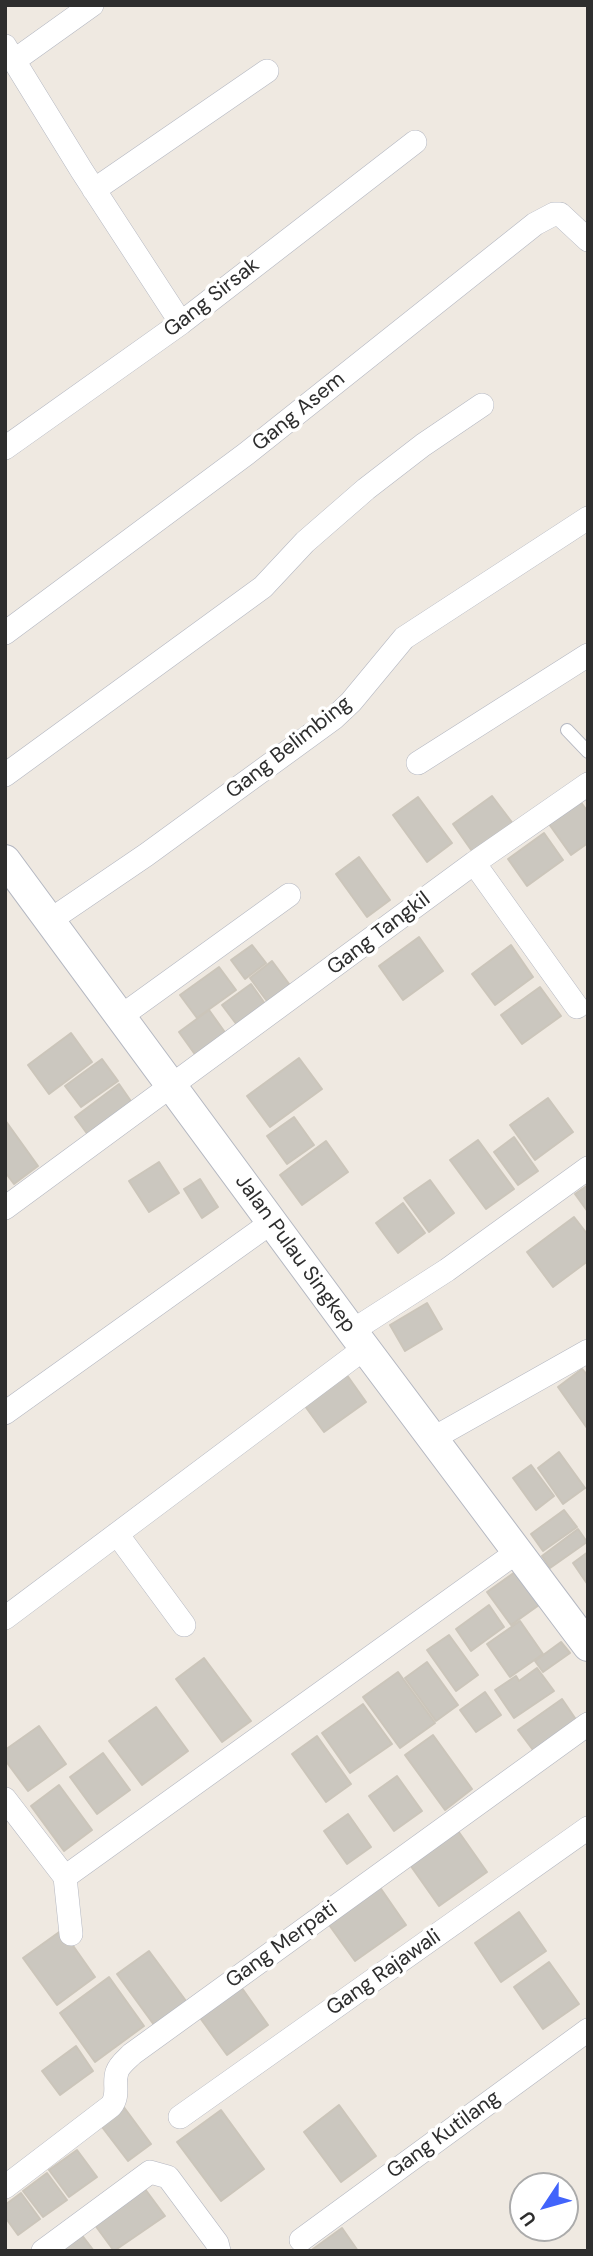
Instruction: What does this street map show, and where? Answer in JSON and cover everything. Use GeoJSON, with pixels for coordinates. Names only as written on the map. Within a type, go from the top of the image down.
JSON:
{"type":"FeatureCollection","features":[{"type":"Feature","properties":{"kind":"street"},"geometry":{"type":"LineString","coordinates":[[92,5],[10,53],[94,190],[181,323]]}},
{"type":"Feature","properties":{"kind":"street"},"geometry":{"type":"LineString","coordinates":[[94,190],[267,71]]}},
{"type":"Feature","properties":{"kind":"street","name":"Gang Sirsak"},"geometry":{"type":"LineString","coordinates":[[5,448],[181,323],[415,142]]}},
{"type":"Feature","properties":{"kind":"street","name":"Gang Asem"},"geometry":{"type":"LineString","coordinates":[[5,633],[246,454],[535,224],[554,214],[560,214],[588,240]]}},
{"type":"Feature","properties":{"kind":"street"},"geometry":{"type":"LineString","coordinates":[[5,775],[263,587],[305,542],[366,489],[423,445],[482,405]]}},
{"type":"Feature","properties":{"kind":"street","name":"Gang Belimbing"},"geometry":{"type":"LineString","coordinates":[[49,921],[146,855],[334,718],[351,702],[404,638],[588,518]]}},
{"type":"Feature","properties":{"kind":"street"},"geometry":{"type":"LineString","coordinates":[[418,763],[588,655]]}},
{"type":"Feature","properties":{"kind":"street","name":"Gang Tangkil"},"geometry":{"type":"LineString","coordinates":[[5,1208],[474,863],[588,784]]}},
{"type":"Feature","properties":{"kind":"street","name":"Jalan Pulau Singkep"},"geometry":{"type":"LineString","coordinates":[[5,860],[588,1646]]}},
{"type":"Feature","properties":{"kind":"street"},"geometry":{"type":"LineString","coordinates":[[474,863],[577,1007]]}},
{"type":"Feature","properties":{"kind":"street"},"geometry":{"type":"LineString","coordinates":[[120,1017],[289,895]]}},
{"type":"Feature","properties":{"kind":"street"},"geometry":{"type":"LineString","coordinates":[[5,1618],[117,1534],[447,1270],[588,1168]]}},
{"type":"Feature","properties":{"kind":"street"},"geometry":{"type":"LineString","coordinates":[[5,1413],[274,1226]]}},
{"type":"Feature","properties":{"kind":"street"},"geometry":{"type":"LineString","coordinates":[[432,1439],[588,1351]]}},
{"type":"Feature","properties":{"kind":"street"},"geometry":{"type":"LineString","coordinates":[[117,1534],[184,1626]]}},
{"type":"Feature","properties":{"kind":"street"},"geometry":{"type":"LineString","coordinates":[[65,1877],[517,1552]]}},
{"type":"Feature","properties":{"kind":"street","name":"Gang Merpati"},"geometry":{"type":"LineString","coordinates":[[5,2187],[111,2106],[116,2100],[116,2074],[132,2054],[588,1724]]}},
{"type":"Feature","properties":{"kind":"street"},"geometry":{"type":"LineString","coordinates":[[5,1799],[65,1877],[71,1934]]}},
{"type":"Feature","properties":{"kind":"street","name":"Gang Rajawali"},"geometry":{"type":"LineString","coordinates":[[180,2117],[588,1828]]}},
{"type":"Feature","properties":{"kind":"street","name":"Gang Kutilang"},"geometry":{"type":"LineString","coordinates":[[301,2240],[588,2030]]}},
{"type":"Feature","properties":{"kind":"street"},"geometry":{"type":"LineString","coordinates":[[43,2251],[150,2172],[168,2177],[217,2243],[219,2251]]}},
{"type":"Feature","properties":{"kind":"lane"},"geometry":{"type":"LineString","coordinates":[[568,730],[588,752]]}},
{"type":"Feature","properties":{"kind":"building"},"geometry":{"type":"Polygon","coordinates":[[[492,796],[514,825],[474,854],[453,824],[492,796]]]}},
{"type":"Feature","properties":{"kind":"building"},"geometry":{"type":"Polygon","coordinates":[[[418,797],[452,843],[427,862],[393,815],[418,797]]]}},
{"type":"Feature","properties":{"kind":"building"},"geometry":{"type":"Polygon","coordinates":[[[580,801],[588,812],[588,843],[571,855],[549,824],[580,801]]]}},
{"type":"Feature","properties":{"kind":"building"},"geometry":{"type":"Polygon","coordinates":[[[544,833],[563,860],[527,886],[508,859],[544,833]]]}},
{"type":"Feature","properties":{"kind":"building"},"geometry":{"type":"Polygon","coordinates":[[[359,857],[390,900],[367,917],[336,874],[359,857]]]}},
{"type":"Feature","properties":{"kind":"building"},"geometry":{"type":"Polygon","coordinates":[[[419,937],[443,971],[403,1000],[379,966],[419,937]]]}},
{"type":"Feature","properties":{"kind":"building"},"geometry":{"type":"Polygon","coordinates":[[[252,945],[266,963],[245,979],[231,960],[252,945]]]}},
{"type":"Feature","properties":{"kind":"building"},"geometry":{"type":"Polygon","coordinates":[[[511,945],[533,977],[495,1005],[472,974],[511,945]]]}},
{"type":"Feature","properties":{"kind":"building"},"geometry":{"type":"Polygon","coordinates":[[[272,961],[295,992],[272,1008],[250,978],[272,961]]]}},
{"type":"Feature","properties":{"kind":"building"},"geometry":{"type":"Polygon","coordinates":[[[219,967],[236,990],[197,1018],[180,995],[219,967]]]}},
{"type":"Feature","properties":{"kind":"building"},"geometry":{"type":"Polygon","coordinates":[[[251,984],[268,1008],[240,1029],[222,1005],[251,984]]]}},
{"type":"Feature","properties":{"kind":"building"},"geometry":{"type":"Polygon","coordinates":[[[540,987],[561,1016],[522,1044],[501,1015],[540,987]]]}},
{"type":"Feature","properties":{"kind":"building"},"geometry":{"type":"Polygon","coordinates":[[[209,1010],[229,1038],[199,1060],[179,1032],[209,1010]]]}},
{"type":"Feature","properties":{"kind":"building"},"geometry":{"type":"Polygon","coordinates":[[[71,1033],[92,1062],[49,1094],[28,1065],[71,1033]]]}},
{"type":"Feature","properties":{"kind":"building"},"geometry":{"type":"Polygon","coordinates":[[[299,1058],[322,1089],[270,1127],[247,1096],[299,1058]]]}},
{"type":"Feature","properties":{"kind":"building"},"geometry":{"type":"Polygon","coordinates":[[[102,1059],[118,1081],[81,1107],[65,1086],[102,1059]]]}},
{"type":"Feature","properties":{"kind":"building"},"geometry":{"type":"Polygon","coordinates":[[[119,1084],[135,1107],[91,1139],[75,1117],[119,1084]]]}},
{"type":"Feature","properties":{"kind":"building"},"geometry":{"type":"Polygon","coordinates":[[[548,1098],[573,1132],[535,1160],[510,1125],[548,1098]]]}},
{"type":"Feature","properties":{"kind":"building"},"geometry":{"type":"Polygon","coordinates":[[[294,1117],[314,1145],[287,1164],[267,1136],[294,1117]]]}},
{"type":"Feature","properties":{"kind":"building"},"geometry":{"type":"Polygon","coordinates":[[[5,1120],[38,1166],[14,1184],[5,1172],[5,1120]]]}},
{"type":"Feature","properties":{"kind":"building"},"geometry":{"type":"Polygon","coordinates":[[[514,1137],[538,1171],[518,1185],[494,1152],[514,1137]]]}},
{"type":"Feature","properties":{"kind":"building"},"geometry":{"type":"Polygon","coordinates":[[[478,1140],[514,1189],[486,1209],[450,1160],[478,1140]]]}},
{"type":"Feature","properties":{"kind":"building"},"geometry":{"type":"Polygon","coordinates":[[[326,1141],[348,1172],[302,1205],[280,1175],[326,1141]]]}},
{"type":"Feature","properties":{"kind":"building"},"geometry":{"type":"Polygon","coordinates":[[[159,1162],[179,1193],[149,1212],[129,1181],[159,1162]]]}},
{"type":"Feature","properties":{"kind":"building"},"geometry":{"type":"Polygon","coordinates":[[[200,1179],[218,1207],[202,1218],[184,1189],[200,1179]]]}},
{"type":"Feature","properties":{"kind":"building"},"geometry":{"type":"Polygon","coordinates":[[[430,1180],[454,1213],[429,1232],[404,1198],[430,1180]]]}},
{"type":"Feature","properties":{"kind":"building"},"geometry":{"type":"Polygon","coordinates":[[[588,1185],[588,1212],[575,1194],[588,1185]]]}},
{"type":"Feature","properties":{"kind":"building"},"geometry":{"type":"Polygon","coordinates":[[[403,1203],[425,1233],[398,1253],[376,1223],[403,1203]]]}},
{"type":"Feature","properties":{"kind":"building"},"geometry":{"type":"Polygon","coordinates":[[[574,1217],[588,1235],[588,1261],[553,1287],[527,1252],[574,1217]]]}},
{"type":"Feature","properties":{"kind":"building"},"geometry":{"type":"Polygon","coordinates":[[[427,1303],[442,1329],[405,1351],[390,1325],[427,1303]]]}},
{"type":"Feature","properties":{"kind":"building"},"geometry":{"type":"Polygon","coordinates":[[[582,1369],[588,1376],[587,1428],[558,1387],[582,1369]]]}},
{"type":"Feature","properties":{"kind":"building"},"geometry":{"type":"Polygon","coordinates":[[[344,1371],[366,1402],[324,1432],[302,1402],[344,1371]]]}},
{"type":"Feature","properties":{"kind":"building"},"geometry":{"type":"Polygon","coordinates":[[[559,1452],[585,1488],[563,1504],[538,1468],[559,1452]]]}},
{"type":"Feature","properties":{"kind":"building"},"geometry":{"type":"Polygon","coordinates":[[[531,1465],[554,1496],[536,1510],[513,1478],[531,1465]]]}},
{"type":"Feature","properties":{"kind":"building"},"geometry":{"type":"Polygon","coordinates":[[[564,1510],[577,1527],[543,1551],[531,1534],[564,1510]]]}},
{"type":"Feature","properties":{"kind":"building"},"geometry":{"type":"Polygon","coordinates":[[[578,1529],[587,1542],[550,1568],[542,1556],[578,1529]]]}},
{"type":"Feature","properties":{"kind":"building"},"geometry":{"type":"Polygon","coordinates":[[[588,1552],[588,1585],[573,1563],[588,1552]]]}},
{"type":"Feature","properties":{"kind":"building"},"geometry":{"type":"Polygon","coordinates":[[[515,1572],[539,1605],[511,1625],[487,1592],[515,1572]]]}},
{"type":"Feature","properties":{"kind":"building"},"geometry":{"type":"Polygon","coordinates":[[[489,1605],[504,1627],[471,1651],[456,1629],[489,1605]]]}},
{"type":"Feature","properties":{"kind":"building"},"geometry":{"type":"Polygon","coordinates":[[[520,1621],[543,1654],[510,1677],[487,1644],[520,1621]]]}},
{"type":"Feature","properties":{"kind":"building"},"geometry":{"type":"Polygon","coordinates":[[[449,1635],[478,1675],[456,1691],[427,1650],[449,1635]]]}},
{"type":"Feature","properties":{"kind":"building"},"geometry":{"type":"Polygon","coordinates":[[[561,1642],[570,1653],[543,1672],[535,1661],[561,1642]]]}},
{"type":"Feature","properties":{"kind":"building"},"geometry":{"type":"Polygon","coordinates":[[[204,1658],[251,1721],[222,1742],[176,1679],[204,1658]]]}},
{"type":"Feature","properties":{"kind":"building"},"geometry":{"type":"Polygon","coordinates":[[[427,1662],[458,1705],[436,1721],[405,1678],[427,1662]]]}},
{"type":"Feature","properties":{"kind":"building"},"geometry":{"type":"Polygon","coordinates":[[[537,1668],[554,1691],[514,1718],[495,1690],[516,1676],[519,1681],[537,1668]]]}},
{"type":"Feature","properties":{"kind":"building"},"geometry":{"type":"Polygon","coordinates":[[[398,1672],[435,1723],[400,1748],[363,1697],[398,1672]]]}},
{"type":"Feature","properties":{"kind":"building"},"geometry":{"type":"Polygon","coordinates":[[[485,1692],[501,1715],[476,1732],[460,1710],[485,1692]]]}},
{"type":"Feature","properties":{"kind":"building"},"geometry":{"type":"Polygon","coordinates":[[[562,1699],[579,1724],[536,1754],[518,1730],[562,1699]]]}},
{"type":"Feature","properties":{"kind":"building"},"geometry":{"type":"Polygon","coordinates":[[[363,1704],[392,1744],[350,1773],[322,1733],[363,1704]]]}},
{"type":"Feature","properties":{"kind":"building"},"geometry":{"type":"Polygon","coordinates":[[[156,1707],[188,1751],[142,1785],[109,1741],[156,1707]]]}},
{"type":"Feature","properties":{"kind":"building"},"geometry":{"type":"Polygon","coordinates":[[[39,1726],[66,1764],[28,1791],[5,1760],[5,1750],[39,1726]]]}},
{"type":"Feature","properties":{"kind":"building"},"geometry":{"type":"Polygon","coordinates":[[[433,1735],[472,1789],[445,1810],[405,1755],[433,1735]]]}},
{"type":"Feature","properties":{"kind":"building"},"geometry":{"type":"Polygon","coordinates":[[[317,1736],[351,1784],[326,1802],[292,1754],[317,1736]]]}},
{"type":"Feature","properties":{"kind":"building"},"geometry":{"type":"Polygon","coordinates":[[[103,1753],[130,1790],[97,1814],[70,1777],[103,1753]]]}},
{"type":"Feature","properties":{"kind":"building"},"geometry":{"type":"Polygon","coordinates":[[[397,1776],[422,1811],[394,1831],[369,1796],[397,1776]]]}},
{"type":"Feature","properties":{"kind":"building"},"geometry":{"type":"Polygon","coordinates":[[[59,1785],[92,1830],[64,1851],[31,1806],[59,1785]]]}},
{"type":"Feature","properties":{"kind":"building"},"geometry":{"type":"Polygon","coordinates":[[[348,1814],[371,1847],[347,1864],[324,1831],[348,1814]]]}},
{"type":"Feature","properties":{"kind":"building"},"geometry":{"type":"Polygon","coordinates":[[[456,1828],[487,1872],[439,1906],[408,1862],[456,1828]]]}},
{"type":"Feature","properties":{"kind":"building"},"geometry":{"type":"Polygon","coordinates":[[[379,1886],[406,1925],[355,1961],[327,1922],[379,1886]]]}},
{"type":"Feature","properties":{"kind":"building"},"geometry":{"type":"Polygon","coordinates":[[[519,1912],[546,1951],[501,1982],[475,1943],[519,1912]]]}},
{"type":"Feature","properties":{"kind":"building"},"geometry":{"type":"Polygon","coordinates":[[[62,1930],[95,1977],[57,2005],[23,1958],[62,1930]]]}},
{"type":"Feature","properties":{"kind":"building"},"geometry":{"type":"Polygon","coordinates":[[[149,1951],[189,2005],[157,2029],[117,1974],[149,1951]]]}},
{"type":"Feature","properties":{"kind":"building"},"geometry":{"type":"Polygon","coordinates":[[[549,1962],[579,2004],[543,2029],[514,1987],[549,1962]]]}},
{"type":"Feature","properties":{"kind":"building"},"geometry":{"type":"Polygon","coordinates":[[[109,1977],[144,2026],[95,2062],[60,2013],[109,1977]]]}},
{"type":"Feature","properties":{"kind":"building"},"geometry":{"type":"Polygon","coordinates":[[[239,1984],[268,2025],[227,2055],[198,2015],[239,1984]]]}},
{"type":"Feature","properties":{"kind":"building"},"geometry":{"type":"Polygon","coordinates":[[[76,2046],[93,2071],[60,2095],[42,2071],[76,2046]]]}},
{"type":"Feature","properties":{"kind":"building"},"geometry":{"type":"Polygon","coordinates":[[[339,2105],[376,2156],[341,2182],[304,2132],[339,2105]]]}},
{"type":"Feature","properties":{"kind":"building"},"geometry":{"type":"Polygon","coordinates":[[[123,2106],[151,2144],[128,2161],[99,2123],[123,2106]]]}},
{"type":"Feature","properties":{"kind":"building"},"geometry":{"type":"Polygon","coordinates":[[[221,2110],[264,2169],[221,2201],[177,2142],[221,2110]]]}},
{"type":"Feature","properties":{"kind":"building"},"geometry":{"type":"Polygon","coordinates":[[[77,2150],[97,2177],[69,2197],[49,2170],[77,2150]]]}},
{"type":"Feature","properties":{"kind":"building"},"geometry":{"type":"Polygon","coordinates":[[[47,2173],[67,2200],[43,2217],[23,2191],[47,2173]]]}},
{"type":"Feature","properties":{"kind":"building"},"geometry":{"type":"Polygon","coordinates":[[[142,2185],[165,2216],[114,2251],[92,2221],[142,2185]]]}},
{"type":"Feature","properties":{"kind":"building"},"geometry":{"type":"Polygon","coordinates":[[[21,2193],[40,2219],[18,2235],[5,2217],[5,2205],[21,2193]]]}},
{"type":"Feature","properties":{"kind":"building"},"geometry":{"type":"Polygon","coordinates":[[[342,2228],[358,2251],[314,2251],[313,2249],[342,2228]]]}},
{"type":"Feature","properties":{"kind":"building"},"geometry":{"type":"Polygon","coordinates":[[[81,2234],[94,2251],[58,2251],[81,2234]]]}}]}
